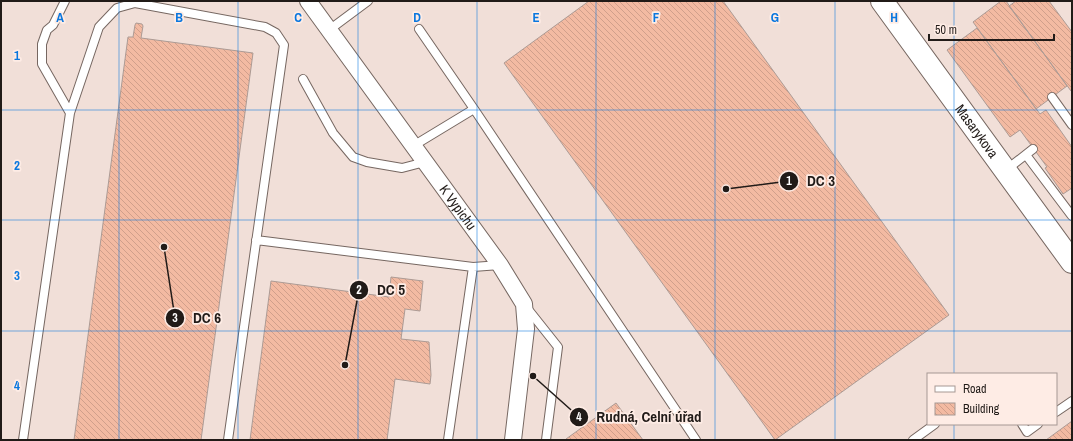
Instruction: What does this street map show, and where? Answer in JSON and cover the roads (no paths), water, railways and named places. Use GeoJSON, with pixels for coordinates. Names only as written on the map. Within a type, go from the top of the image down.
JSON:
{"type":"FeatureCollection","features":[{"type":"Feature","properties":{"kind":"main road","name":"Masarykova"},"geometry":{"type":"LineString","coordinates":[[882,1],[1072,262]]}},
{"type":"Feature","properties":{"kind":"street","name":"K Vypichu"},"geometry":{"type":"LineString","coordinates":[[308,1],[500,265],[524,304],[526,329],[513,440]]}},
{"type":"Feature","properties":{"kind":"lane"},"geometry":{"type":"LineString","coordinates":[[65,1],[53,25],[47,30],[42,44],[42,64],[70,113]]}},
{"type":"Feature","properties":{"kind":"lane"},"geometry":{"type":"LineString","coordinates":[[329,30],[368,1]]}},
{"type":"Feature","properties":{"kind":"lane"},"geometry":{"type":"LineString","coordinates":[[23,440],[70,113],[99,27],[117,8],[135,2],[265,26],[276,33],[284,45],[228,440]]}},
{"type":"Feature","properties":{"kind":"lane"},"geometry":{"type":"LineString","coordinates":[[419,30],[474,109],[696,440]]}},
{"type":"Feature","properties":{"kind":"lane"},"geometry":{"type":"LineString","coordinates":[[303,79],[333,133],[353,157],[367,162],[402,168],[425,162]]}},
{"type":"Feature","properties":{"kind":"lane"},"geometry":{"type":"LineString","coordinates":[[1052,97],[1072,125]]}},
{"type":"Feature","properties":{"kind":"lane"},"geometry":{"type":"LineString","coordinates":[[414,146],[474,109]]}},
{"type":"Feature","properties":{"kind":"lane"},"geometry":{"type":"LineString","coordinates":[[1005,170],[1034,149]]}},
{"type":"Feature","properties":{"kind":"lane"},"geometry":{"type":"LineString","coordinates":[[1026,155],[1072,216]]}},
{"type":"Feature","properties":{"kind":"lane"},"geometry":{"type":"LineString","coordinates":[[256,240],[473,267],[500,265]]}},
{"type":"Feature","properties":{"kind":"lane"},"geometry":{"type":"LineString","coordinates":[[448,440],[473,267]]}},
{"type":"Feature","properties":{"kind":"lane"},"geometry":{"type":"LineString","coordinates":[[524,304],[558,348],[546,440]]}},
{"type":"Feature","properties":{"kind":"lane"},"geometry":{"type":"LineString","coordinates":[[1057,411],[1072,401]]}},
{"type":"Feature","properties":{"kind":"lane"},"geometry":{"type":"LineString","coordinates":[[912,440],[934,425]]}},
{"type":"Feature","properties":{"kind":"lane"},"geometry":{"type":"LineString","coordinates":[[1023,425],[1027,432],[1037,425]]}},
{"type":"Feature","properties":{"kind":"place","name":"DC 3"},"geometry":{"type":"Point","coordinates":[726,189]}},
{"type":"Feature","properties":{"kind":"place","name":"DC 6"},"geometry":{"type":"Point","coordinates":[164,247]}},
{"type":"Feature","properties":{"kind":"place","name":"DC 5"},"geometry":{"type":"Point","coordinates":[345,365]}},
{"type":"Feature","properties":{"kind":"place","name":"Rudná, Celní úřad"},"geometry":{"type":"Point","coordinates":[533,376]}}]}
